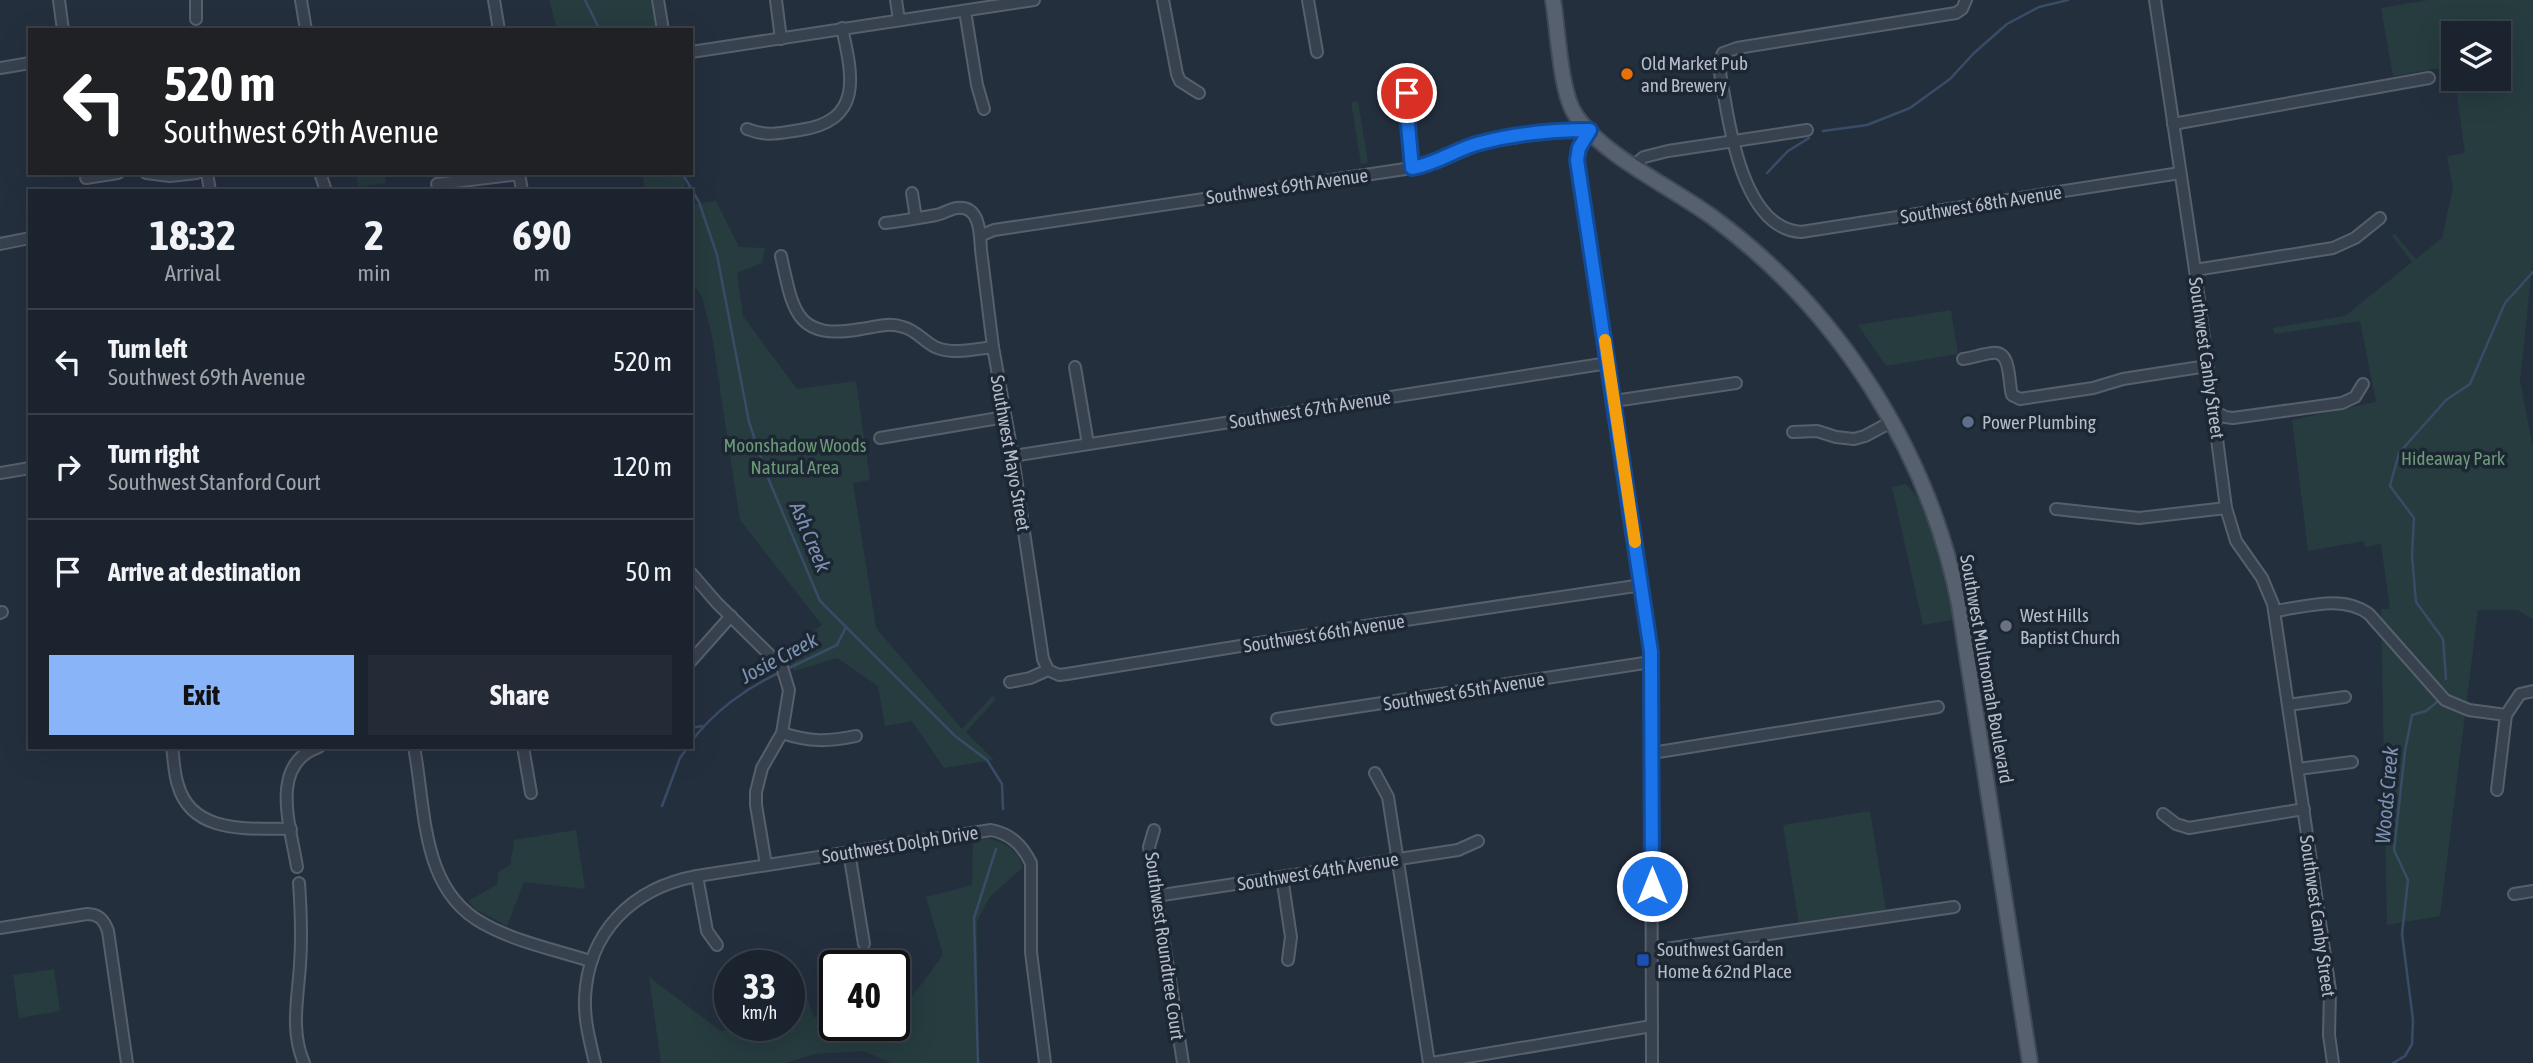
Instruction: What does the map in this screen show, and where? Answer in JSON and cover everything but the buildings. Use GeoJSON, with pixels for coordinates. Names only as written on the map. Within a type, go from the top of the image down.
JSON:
{"type":"FeatureCollection","features":[{"type":"Feature","properties":{"kind":"main road","name":"Southwest Multnomah Boulevard"},"geometry":{"type":"LineString","coordinates":[[1553,0],[1569,101],[1576,115],[1590,130],[1634,165],[1718,221],[1781,274],[1844,347],[1891,422],[1914,466],[1938,524],[1959,600],[2030,1063]]}},
{"type":"Feature","properties":{"kind":"street"},"geometry":{"type":"LineString","coordinates":[[59,0],[63,28]]}},
{"type":"Feature","properties":{"kind":"street"},"geometry":{"type":"LineString","coordinates":[[195,19],[196,0]]}},
{"type":"Feature","properties":{"kind":"street"},"geometry":{"type":"LineString","coordinates":[[301,0],[306,28]]}},
{"type":"Feature","properties":{"kind":"street"},"geometry":{"type":"LineString","coordinates":[[494,0],[499,28]]}},
{"type":"Feature","properties":{"kind":"street"},"geometry":{"type":"LineString","coordinates":[[657,0],[663,28]]}},
{"type":"Feature","properties":{"kind":"street"},"geometry":{"type":"LineString","coordinates":[[776,0],[781,38]]}},
{"type":"Feature","properties":{"kind":"street"},"geometry":{"type":"LineString","coordinates":[[896,0],[899,20]]}},
{"type":"Feature","properties":{"kind":"street"},"geometry":{"type":"LineString","coordinates":[[693,52],[1034,0]]}},
{"type":"Feature","properties":{"kind":"street"},"geometry":{"type":"LineString","coordinates":[[1163,0],[1177,74],[1180,81],[1199,93]]}},
{"type":"Feature","properties":{"kind":"street"},"geometry":{"type":"LineString","coordinates":[[1308,0],[1317,52]]}},
{"type":"Feature","properties":{"kind":"street"},"geometry":{"type":"LineString","coordinates":[[1732,141],[1720,69],[1723,53],[1737,48],[1956,13],[1962,9],[1966,0]]}},
{"type":"Feature","properties":{"kind":"street","name":"Southwest Canby Street"},"geometry":{"type":"LineString","coordinates":[[2155,0],[2195,270],[2226,508],[2236,541],[2266,586],[2275,611],[2330,990],[2329,1035],[2333,1063]]}},
{"type":"Feature","properties":{"kind":"street"},"geometry":{"type":"LineString","coordinates":[[965,11],[977,85],[984,109]]}},
{"type":"Feature","properties":{"kind":"street"},"geometry":{"type":"LineString","coordinates":[[747,129],[763,135],[808,129],[826,124],[840,113],[850,97],[851,87],[842,28]]}},
{"type":"Feature","properties":{"kind":"street"},"geometry":{"type":"LineString","coordinates":[[0,68],[28,63]]}},
{"type":"Feature","properties":{"kind":"street"},"geometry":{"type":"LineString","coordinates":[[2173,124],[2429,78]]}},
{"type":"Feature","properties":{"kind":"street"},"geometry":{"type":"LineString","coordinates":[[1410,81],[1407,112],[1412,168]]}},
{"type":"Feature","properties":{"kind":"street","name":"Southwest 69th Avenue"},"geometry":{"type":"LineString","coordinates":[[982,235],[994,230],[1126,209],[1412,168],[1435,163],[1480,143],[1562,130],[1590,130]]}},
{"type":"Feature","properties":{"kind":"street"},"geometry":{"type":"LineString","coordinates":[[1590,130],[1579,148],[1577,160],[1642,585],[1651,662],[1652,1063]]}},
{"type":"Feature","properties":{"kind":"street"},"geometry":{"type":"LineString","coordinates":[[1634,165],[1640,159],[1653,154],[1807,130]]}},
{"type":"Feature","properties":{"kind":"street","name":"Southwest 68th Avenue"},"geometry":{"type":"LineString","coordinates":[[1732,141],[1734,153],[1754,194],[1769,217],[1783,229],[1794,232],[2180,173]]}},
{"type":"Feature","properties":{"kind":"street"},"geometry":{"type":"LineString","coordinates":[[437,184],[504,175]]}},
{"type":"Feature","properties":{"kind":"street"},"geometry":{"type":"LineString","coordinates":[[912,193],[916,218]]}},
{"type":"Feature","properties":{"kind":"street"},"geometry":{"type":"LineString","coordinates":[[885,223],[963,208],[975,216],[982,235]]}},
{"type":"Feature","properties":{"kind":"street"},"geometry":{"type":"LineString","coordinates":[[2195,270],[2333,248],[2355,238],[2380,218]]}},
{"type":"Feature","properties":{"kind":"street","name":"Southwest Mayo Street"},"geometry":{"type":"LineString","coordinates":[[982,235],[981,250],[993,347],[1013,456],[1043,659],[1048,670]]}},
{"type":"Feature","properties":{"kind":"street"},"geometry":{"type":"LineString","coordinates":[[0,244],[28,238]]}},
{"type":"Feature","properties":{"kind":"street"},"geometry":{"type":"LineString","coordinates":[[781,256],[792,304],[806,323],[823,331],[847,331],[888,324],[916,332],[935,347],[950,350],[993,347]]}},
{"type":"Feature","properties":{"kind":"street"},"geometry":{"type":"LineString","coordinates":[[1963,359],[1994,352],[2003,355],[2007,362],[2012,395],[2020,399],[2207,366]]}},
{"type":"Feature","properties":{"kind":"street","name":"Southwest 67th Avenue"},"geometry":{"type":"LineString","coordinates":[[1013,456],[1608,363]]}},
{"type":"Feature","properties":{"kind":"street"},"geometry":{"type":"LineString","coordinates":[[1076,368],[1088,444]]}},
{"type":"Feature","properties":{"kind":"street"},"geometry":{"type":"LineString","coordinates":[[1614,401],[1736,383]]}},
{"type":"Feature","properties":{"kind":"street"},"geometry":{"type":"LineString","coordinates":[[2214,411],[2232,418],[2342,403],[2355,397],[2363,384]]}},
{"type":"Feature","properties":{"kind":"street"},"geometry":{"type":"LineString","coordinates":[[880,438],[1005,417]]}},
{"type":"Feature","properties":{"kind":"street"},"geometry":{"type":"LineString","coordinates":[[1793,432],[1817,431],[1854,439],[1891,422]]}},
{"type":"Feature","properties":{"kind":"street"},"geometry":{"type":"LineString","coordinates":[[0,473],[28,468]]}},
{"type":"Feature","properties":{"kind":"street"},"geometry":{"type":"LineString","coordinates":[[2056,509],[2139,518],[2226,508]]}},
{"type":"Feature","properties":{"kind":"street"},"geometry":{"type":"LineString","coordinates":[[693,575],[782,667],[789,690],[782,733],[762,768],[756,792],[766,865]]}},
{"type":"Feature","properties":{"kind":"street","name":"Southwest 66th Avenue"},"geometry":{"type":"LineString","coordinates":[[1010,682],[1030,678],[1048,670],[1059,675],[1067,674],[1642,585]]}},
{"type":"Feature","properties":{"kind":"street"},"geometry":{"type":"LineString","coordinates":[[2275,611],[2334,603],[2359,608],[2369,614],[2445,700],[2469,710],[2506,715]]}},
{"type":"Feature","properties":{"kind":"street"},"geometry":{"type":"LineString","coordinates":[[693,659],[731,616]]}},
{"type":"Feature","properties":{"kind":"street","name":"Southwest 65th Avenue"},"geometry":{"type":"LineString","coordinates":[[1277,719],[1651,662]]}},
{"type":"Feature","properties":{"kind":"street"},"geometry":{"type":"LineString","coordinates":[[2497,790],[2506,715],[2520,694],[2533,691]]}},
{"type":"Feature","properties":{"kind":"street"},"geometry":{"type":"LineString","coordinates":[[2288,705],[2345,697]]}},
{"type":"Feature","properties":{"kind":"street"},"geometry":{"type":"LineString","coordinates":[[1652,753],[1938,707]]}},
{"type":"Feature","properties":{"kind":"street"},"geometry":{"type":"LineString","coordinates":[[782,733],[807,741],[832,741],[856,736]]}},
{"type":"Feature","properties":{"kind":"street"},"geometry":{"type":"LineString","coordinates":[[172,749],[178,786],[194,814],[208,822],[291,829]]}},
{"type":"Feature","properties":{"kind":"street"},"geometry":{"type":"LineString","coordinates":[[297,867],[286,796],[289,775],[300,759],[317,749]]}},
{"type":"Feature","properties":{"kind":"street"},"geometry":{"type":"LineString","coordinates":[[414,749],[434,864],[441,883],[454,902],[486,926],[590,961],[585,999],[587,1027],[595,1063]]}},
{"type":"Feature","properties":{"kind":"street"},"geometry":{"type":"LineString","coordinates":[[523,749],[531,793]]}},
{"type":"Feature","properties":{"kind":"street"},"geometry":{"type":"LineString","coordinates":[[2298,769],[2353,762]]}},
{"type":"Feature","properties":{"kind":"street"},"geometry":{"type":"LineString","coordinates":[[1375,773],[1388,797],[1430,1063],[1652,1026]]}},
{"type":"Feature","properties":{"kind":"street"},"geometry":{"type":"LineString","coordinates":[[2163,814],[2176,824],[2189,828],[2304,809]]}},
{"type":"Feature","properties":{"kind":"street","name":"Southwest Dolph Drive"},"geometry":{"type":"LineString","coordinates":[[590,961],[605,932],[630,904],[666,883],[991,830],[1003,832],[1014,839],[1025,852],[1032,871],[1031,952],[1045,1063]]}},
{"type":"Feature","properties":{"kind":"street","name":"Southwest Roundtree Court"},"geometry":{"type":"LineString","coordinates":[[1154,830],[1149,847],[1182,1063]]}},
{"type":"Feature","properties":{"kind":"street","name":"Southwest 64th Avenue"},"geometry":{"type":"LineString","coordinates":[[1156,896],[1458,850],[1478,841]]}},
{"type":"Feature","properties":{"kind":"street"},"geometry":{"type":"LineString","coordinates":[[849,852],[864,944]]}},
{"type":"Feature","properties":{"kind":"street"},"geometry":{"type":"LineString","coordinates":[[697,876],[708,931],[717,945]]}},
{"type":"Feature","properties":{"kind":"street"},"geometry":{"type":"LineString","coordinates":[[1282,877],[1291,937],[1288,960]]}},
{"type":"Feature","properties":{"kind":"street"},"geometry":{"type":"LineString","coordinates":[[299,883],[302,943],[296,1006],[298,1044],[304,1063]]}},
{"type":"Feature","properties":{"kind":"street"},"geometry":{"type":"LineString","coordinates":[[2514,894],[2533,891]]}},
{"type":"Feature","properties":{"kind":"street"},"geometry":{"type":"LineString","coordinates":[[1652,951],[1954,907]]}},
{"type":"Feature","properties":{"kind":"street"},"geometry":{"type":"LineString","coordinates":[[0,928],[87,914],[99,916],[108,931],[127,1063]]}},
{"type":"Feature","properties":{"kind":"green space"},"geometry":{"type":"Polygon","coordinates":[[[549,0],[650,0],[657,28],[556,28],[549,0]]]}},
{"type":"Feature","properties":{"kind":"green space","name":"Hideaway Park"},"geometry":{"type":"Polygon","coordinates":[[[2429,0],[2533,0],[2533,258],[2520,381],[2533,448],[2533,619],[2517,610],[2478,610],[2440,916],[2387,925],[2381,609],[2390,609],[2381,544],[2365,547],[2364,541],[2308,551],[2292,420],[2376,402],[2360,321],[2274,334],[2273,328],[2345,316],[2412,262],[2392,236],[2395,234],[2416,259],[2442,238],[2453,187],[2447,156],[2465,153],[2456,91],[2511,91],[2511,21],[2441,21],[2441,68],[2393,76],[2381,8],[2429,0]]]}},
{"type":"Feature","properties":{"kind":"green space"},"geometry":{"type":"Polygon","coordinates":[[[1358,101],[1368,163],[1361,164],[1351,102],[1358,101]]]}},
{"type":"Feature","properties":{"kind":"green space"},"geometry":{"type":"Polygon","coordinates":[[[356,175],[384,175],[386,183],[358,187],[356,175]]]}},
{"type":"Feature","properties":{"kind":"green space"},"geometry":{"type":"Polygon","coordinates":[[[642,175],[683,175],[686,189],[645,189],[642,175]]]}},
{"type":"Feature","properties":{"kind":"green space","name":"Moonshadow Woods Natural Area"},"geometry":{"type":"Polygon","coordinates":[[[716,201],[739,247],[765,248],[762,263],[737,273],[743,316],[797,389],[856,381],[870,480],[853,483],[876,628],[962,729],[992,696],[996,699],[966,732],[994,760],[944,768],[912,721],[885,726],[878,686],[837,658],[794,671],[784,650],[822,625],[740,520],[712,336],[702,297],[693,283],[693,205],[716,201]]]}},
{"type":"Feature","properties":{"kind":"green space"},"geometry":{"type":"Polygon","coordinates":[[[1951,310],[1958,354],[1886,366],[1858,325],[1951,310]]]}},
{"type":"Feature","properties":{"kind":"green space"},"geometry":{"type":"Polygon","coordinates":[[[1906,484],[1926,512],[1933,529],[1953,620],[1923,625],[1892,487],[1906,484]]]}},
{"type":"Feature","properties":{"kind":"green space"},"geometry":{"type":"Polygon","coordinates":[[[1870,811],[1886,910],[1799,924],[1783,825],[1870,811]]]}},
{"type":"Feature","properties":{"kind":"green space"},"geometry":{"type":"Polygon","coordinates":[[[576,830],[585,889],[524,882],[507,926],[477,910],[468,901],[498,884],[499,873],[511,864],[513,840],[576,830]]]}},
{"type":"Feature","properties":{"kind":"green space"},"geometry":{"type":"Polygon","coordinates":[[[988,838],[1000,842],[1010,848],[1023,867],[989,898],[977,921],[980,1063],[891,1063],[864,1051],[814,1054],[786,1063],[661,1063],[649,977],[714,1026],[714,1041],[805,1041],[805,991],[814,1017],[819,1017],[819,1041],[910,1041],[910,1000],[943,955],[926,897],[972,885],[973,841],[988,838]]]}},
{"type":"Feature","properties":{"kind":"green space"},"geometry":{"type":"Polygon","coordinates":[[[54,969],[60,1011],[19,1018],[13,975],[54,969]]]}},
{"type":"Feature","properties":{"kind":"waterway","name":"Ash Creek"},"geometry":{"type":"LineString","coordinates":[[585,0],[599,28]]}},
{"type":"Feature","properties":{"kind":"waterway"},"geometry":{"type":"LineString","coordinates":[[1823,131],[1867,125],[1910,108],[1950,79],[2007,24],[2039,7],[2068,0]]}},
{"type":"Feature","properties":{"kind":"waterway"},"geometry":{"type":"LineString","coordinates":[[1767,173],[1788,151],[1809,138]]}},
{"type":"Feature","properties":{"kind":"waterway","name":"Ash Creek"},"geometry":{"type":"LineString","coordinates":[[683,175],[691,189]]}},
{"type":"Feature","properties":{"kind":"waterway","name":"Ash Creek"},"geometry":{"type":"LineString","coordinates":[[693,192],[717,255],[749,422],[768,478],[820,601],[955,736],[987,760],[1002,784],[1003,809]]}},
{"type":"Feature","properties":{"kind":"waterway","name":"Woods Creek"},"geometry":{"type":"LineString","coordinates":[[2446,679],[2443,639],[2416,602],[2412,556],[2414,518],[2390,486],[2399,453],[2446,400],[2470,384],[2505,303],[2533,272]]}},
{"type":"Feature","properties":{"kind":"waterway","name":"Josie Creek"},"geometry":{"type":"LineString","coordinates":[[787,669],[837,645],[845,629]]}},
{"type":"Feature","properties":{"kind":"waterway","name":"Josie Creek"},"geometry":{"type":"LineString","coordinates":[[693,740],[731,701],[781,672]]}},
{"type":"Feature","properties":{"kind":"waterway","name":"Woods Creek"},"geometry":{"type":"LineString","coordinates":[[2393,1063],[2405,1056],[2412,1044],[2413,1020],[2402,934],[2408,880],[2394,850],[2405,751],[2412,715],[2426,711],[2437,702]]}},
{"type":"Feature","properties":{"kind":"waterway"},"geometry":{"type":"LineString","coordinates":[[693,728],[702,726]]}},
{"type":"Feature","properties":{"kind":"waterway","name":"Josie Creek"},"geometry":{"type":"LineString","coordinates":[[662,806],[680,758],[687,749]]}},
{"type":"Feature","properties":{"kind":"waterway","name":"Ash Creek"},"geometry":{"type":"LineString","coordinates":[[978,1063],[974,918],[996,849]]}},
{"type":"Feature","properties":{"kind":"slow traffic"},"geometry":{"type":"LineString","coordinates":[[1605,340],[1635,542]]}},
{"type":"Feature","properties":{"kind":"place","name":"Old Market Pub and Brewery"},"geometry":{"type":"Point","coordinates":[1627,74]}},
{"type":"Feature","properties":{"kind":"place","name":"Power Plumbing"},"geometry":{"type":"Point","coordinates":[1968,422]}},
{"type":"Feature","properties":{"kind":"place","name":"West Hills Baptist Church"},"geometry":{"type":"Point","coordinates":[2006,626]}},
{"type":"Feature","properties":{"kind":"place","name":"Southwest Garden Home & 62nd Place"},"geometry":{"type":"Point","coordinates":[1643,960]}},
{"type":"Feature","properties":{"kind":"route"},"geometry":{"type":"LineString","coordinates":[[1407,93],[1412,168],[1435,163],[1480,143],[1562,130],[1590,130],[1579,148],[1577,160],[1651,652],[1652,886]]}}]}
